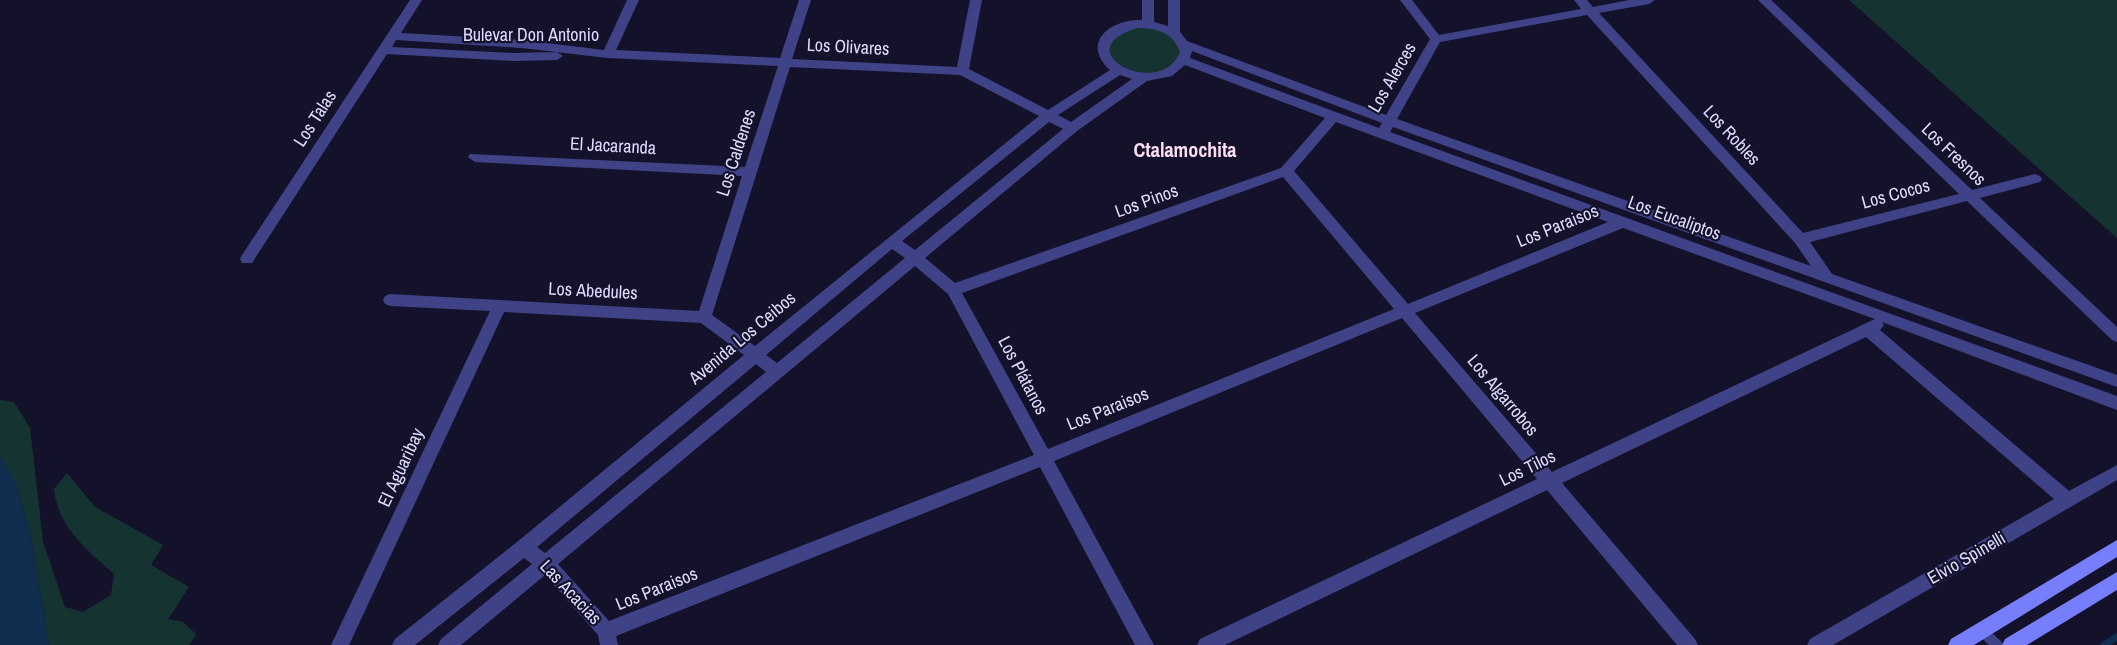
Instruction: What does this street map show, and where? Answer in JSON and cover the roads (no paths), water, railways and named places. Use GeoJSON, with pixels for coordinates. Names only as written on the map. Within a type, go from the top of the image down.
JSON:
{"type":"FeatureCollection","features":[{"type":"Feature","properties":{"kind":"main road"},"geometry":{"type":"LineString","coordinates":[[1957,645],[2117,548]]}},
{"type":"Feature","properties":{"kind":"main road"},"geometry":{"type":"LineString","coordinates":[[2011,645],[2117,580]]}},
{"type":"Feature","properties":{"kind":"street","name":"Los Talas"},"geometry":{"type":"LineString","coordinates":[[247,259],[416,0]]}},
{"type":"Feature","properties":{"kind":"street"},"geometry":{"type":"LineString","coordinates":[[608,54],[633,0]]}},
{"type":"Feature","properties":{"kind":"street","name":"Los Caldenes"},"geometry":{"type":"LineString","coordinates":[[704,317],[805,0]]}},
{"type":"Feature","properties":{"kind":"street"},"geometry":{"type":"LineString","coordinates":[[962,71],[976,0]]}},
{"type":"Feature","properties":{"kind":"street"},"geometry":{"type":"LineString","coordinates":[[1148,0],[1148,24]]}},
{"type":"Feature","properties":{"kind":"street"},"geometry":{"type":"LineString","coordinates":[[1174,0],[1174,33]]}},
{"type":"Feature","properties":{"kind":"street"},"geometry":{"type":"LineString","coordinates":[[1406,0],[1436,39]]}},
{"type":"Feature","properties":{"kind":"street","name":"Los Robles"},"geometry":{"type":"LineString","coordinates":[[1580,0],[1800,239],[1848,303]]}},
{"type":"Feature","properties":{"kind":"street","name":"Los Alerces"},"geometry":{"type":"LineString","coordinates":[[1382,135],[1436,39],[1648,0]]}},
{"type":"Feature","properties":{"kind":"street","name":"Los Fresnos"},"geometry":{"type":"LineString","coordinates":[[1764,0],[2117,336]]}},
{"type":"Feature","properties":{"kind":"street"},"geometry":{"type":"LineString","coordinates":[[1136,24],[1148,24],[1174,33],[1184,44],[1186,52],[1183,60],[1168,73],[1144,77],[1118,71],[1104,58],[1103,43],[1115,30],[1136,24]]}},
{"type":"Feature","properties":{"kind":"street","name":"Bulevar Don Antonio"},"geometry":{"type":"LineString","coordinates":[[392,36],[522,44],[608,54]]}},
{"type":"Feature","properties":{"kind":"street","name":"Los Eucaliptos"},"geometry":{"type":"LineString","coordinates":[[1184,44],[1389,121],[2117,381]]}},
{"type":"Feature","properties":{"kind":"street","name":"Bulevar Don Antonio"},"geometry":{"type":"LineString","coordinates":[[383,50],[513,57],[608,54]]}},
{"type":"Feature","properties":{"kind":"street","name":"Los Olivares"},"geometry":{"type":"LineString","coordinates":[[608,54],[962,71],[1072,128]]}},
{"type":"Feature","properties":{"kind":"street","name":"Los Eucaliptos"},"geometry":{"type":"LineString","coordinates":[[1183,60],[1382,135],[1891,318],[2117,403]]}},
{"type":"Feature","properties":{"kind":"street","name":"Avenida Los Ceibos"},"geometry":{"type":"LineString","coordinates":[[401,645],[523,548],[892,241],[1049,115],[1118,71]]}},
{"type":"Feature","properties":{"kind":"street"},"geometry":{"type":"LineString","coordinates":[[447,645],[1072,128],[1144,77]]}},
{"type":"Feature","properties":{"kind":"street","name":"Los Pinos"},"geometry":{"type":"LineString","coordinates":[[953,290],[1286,171],[1333,117]]}},
{"type":"Feature","properties":{"kind":"street","name":"El Jacaranda"},"geometry":{"type":"LineString","coordinates":[[475,157],[749,172]]}},
{"type":"Feature","properties":{"kind":"street","name":"Los Algarrobos"},"geometry":{"type":"LineString","coordinates":[[1286,171],[1689,645]]}},
{"type":"Feature","properties":{"kind":"street","name":"Los Cocos"},"geometry":{"type":"LineString","coordinates":[[1800,239],[2036,179]]}},
{"type":"Feature","properties":{"kind":"street","name":"Los Paraisos"},"geometry":{"type":"LineString","coordinates":[[608,638],[1623,222]]}},
{"type":"Feature","properties":{"kind":"street","name":"Los Plátanos"},"geometry":{"type":"LineString","coordinates":[[892,241],[915,257],[953,290],[1145,645]]}},
{"type":"Feature","properties":{"kind":"street","name":"Los Abedules"},"geometry":{"type":"LineString","coordinates":[[390,300],[704,317]]}},
{"type":"Feature","properties":{"kind":"street"},"geometry":{"type":"LineString","coordinates":[[1906,305],[1891,318],[1868,329],[2068,501]]}},
{"type":"Feature","properties":{"kind":"street","name":"El Aguaribay"},"geometry":{"type":"LineString","coordinates":[[340,645],[499,307]]}},
{"type":"Feature","properties":{"kind":"street"},"geometry":{"type":"LineString","coordinates":[[704,317],[777,371]]}},
{"type":"Feature","properties":{"kind":"street","name":"Los Tilos"},"geometry":{"type":"LineString","coordinates":[[1206,645],[1868,329]]}},
{"type":"Feature","properties":{"kind":"street","name":"Elvio Spinelli"},"geometry":{"type":"LineString","coordinates":[[1816,645],[2117,472]]}},
{"type":"Feature","properties":{"kind":"street","name":"Las Acacias"},"geometry":{"type":"LineString","coordinates":[[523,548],[547,564],[608,638]]}},
{"type":"Feature","properties":{"kind":"lane"},"geometry":{"type":"LineString","coordinates":[[1982,630],[1997,645]]}},
{"type":"Feature","properties":{"kind":"water"},"geometry":{"type":"Polygon","coordinates":[[[0,456],[17,486],[31,538],[49,645],[0,645],[0,456]]]}},
{"type":"Feature","properties":{"kind":"waterway"},"geometry":{"type":"LineString","coordinates":[[2104,645],[2117,637]]}},
{"type":"Feature","properties":{"kind":"district","name":"Ctalamochita"},"geometry":{"type":"Point","coordinates":[1185,152]}}]}
